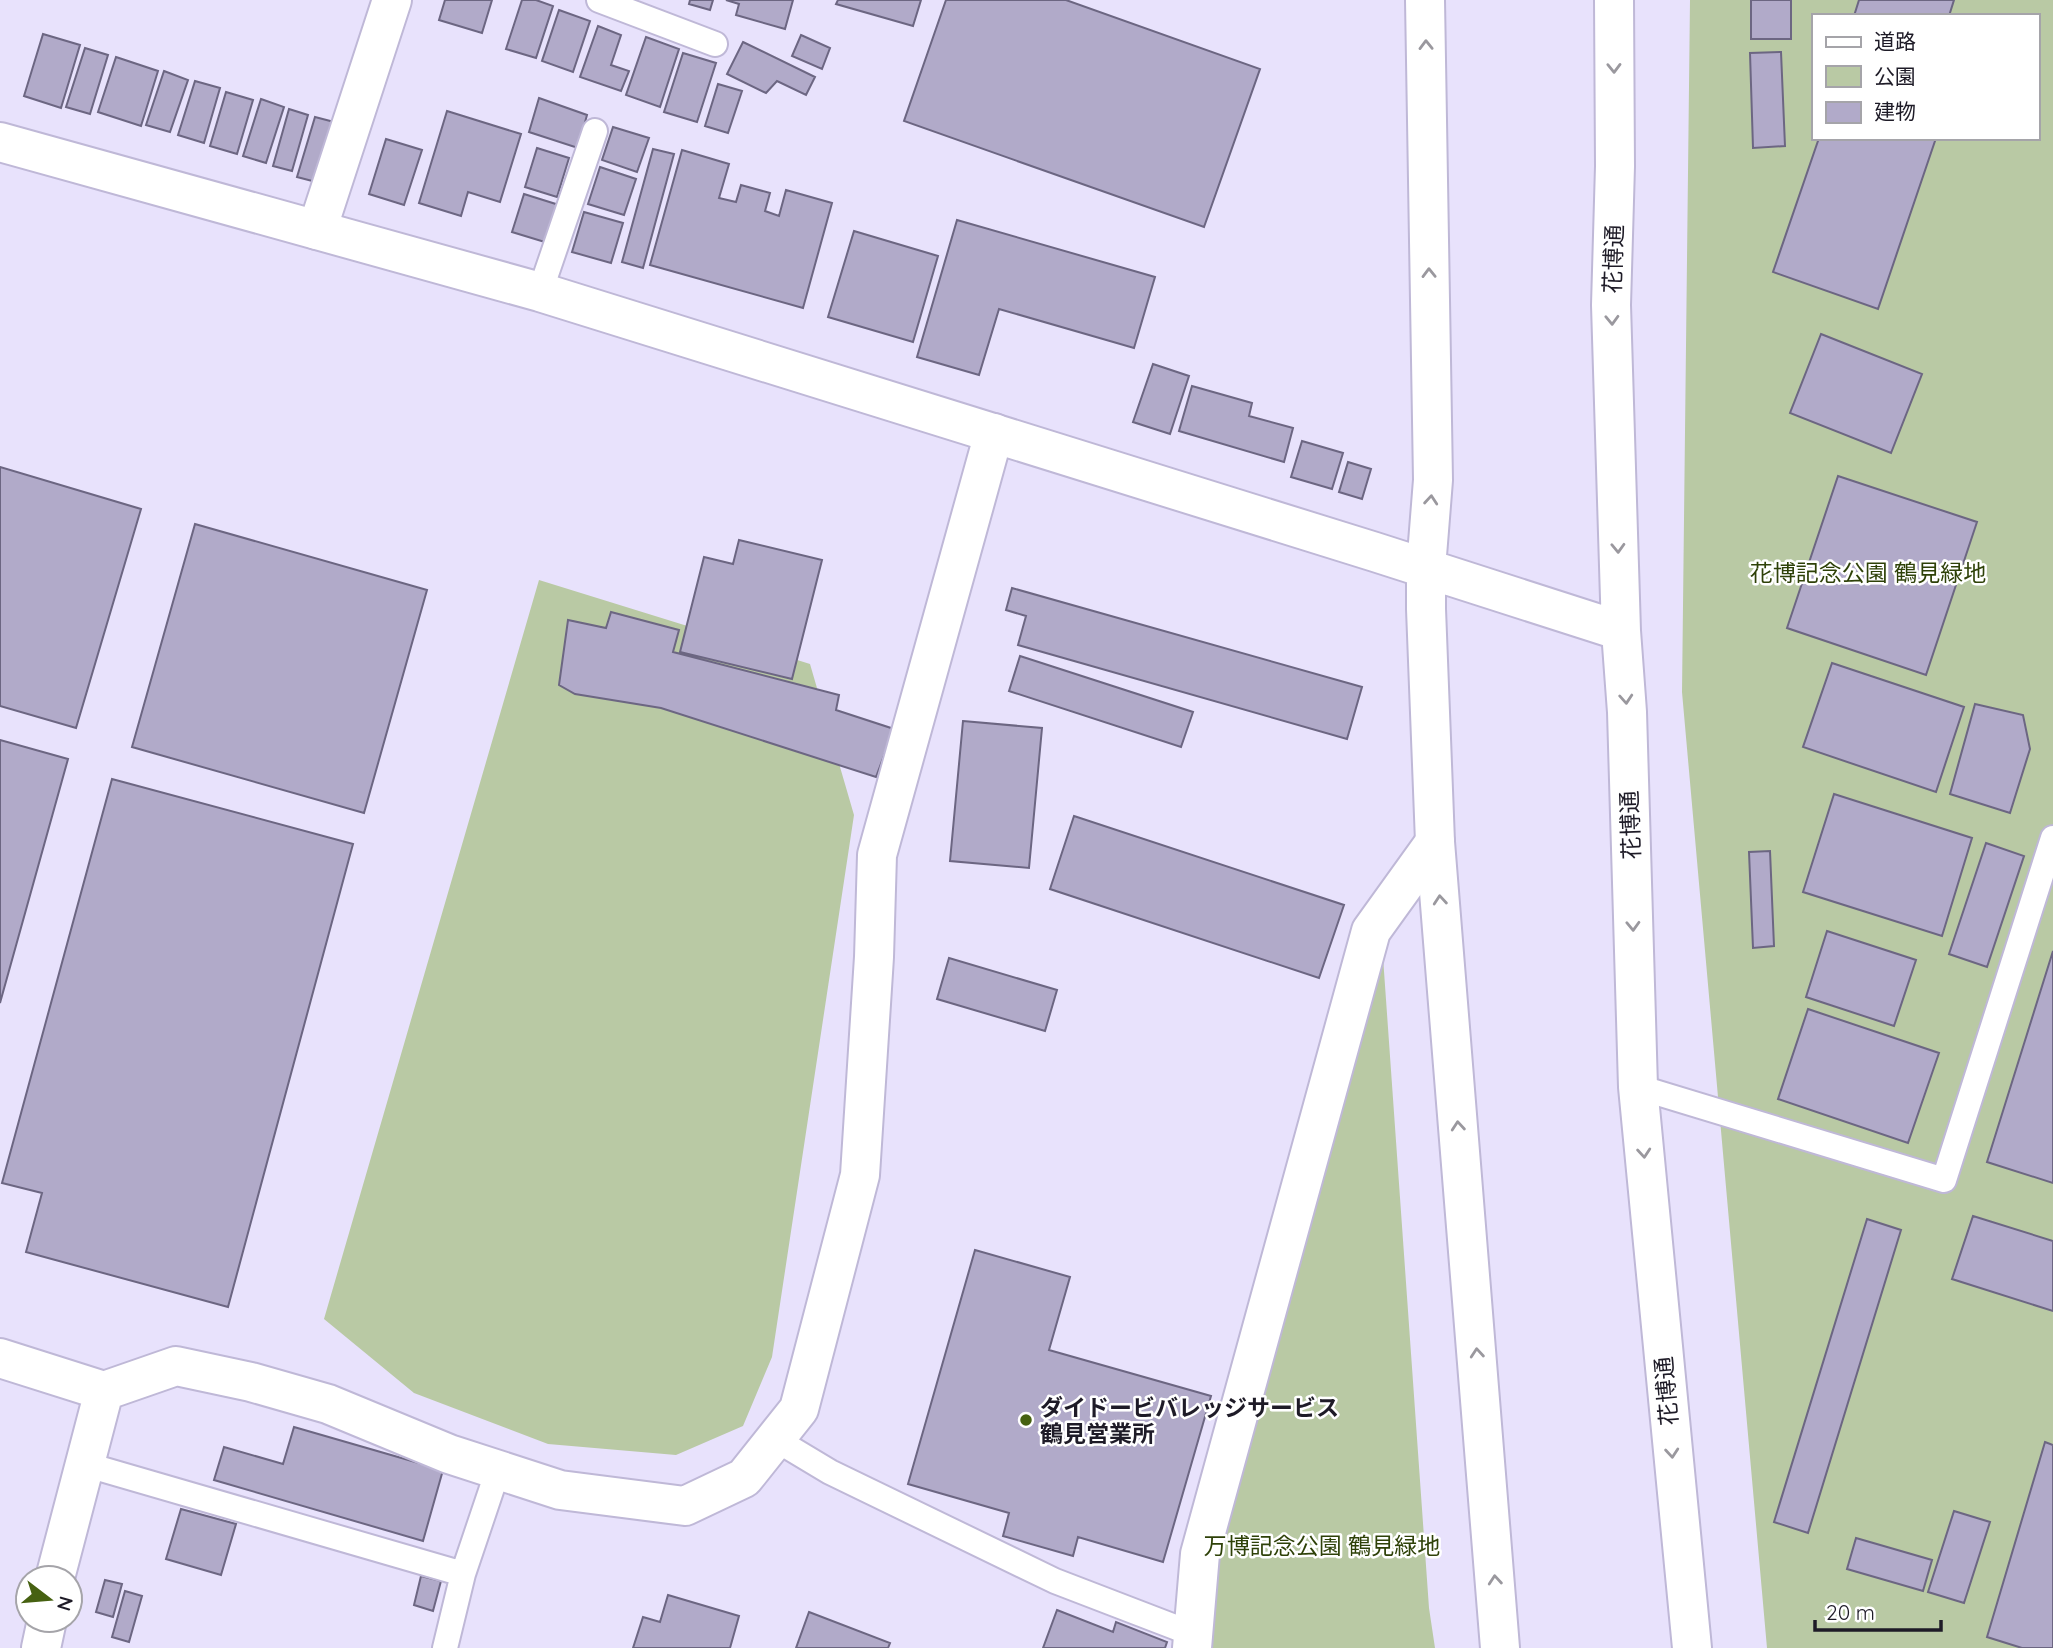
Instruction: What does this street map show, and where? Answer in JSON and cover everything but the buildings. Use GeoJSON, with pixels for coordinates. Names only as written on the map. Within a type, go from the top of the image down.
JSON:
{"type":"FeatureCollection","features":[{"type":"Feature","properties":{"kind":"street"},"geometry":{"type":"LineString","coordinates":[[317,230],[392,0]]}},
{"type":"Feature","properties":{"kind":"street"},"geometry":{"type":"LineString","coordinates":[[1425,0],[1433,480],[1426,568],[1435,842],[1500,1648]]}},
{"type":"Feature","properties":{"kind":"street","name":"花博通"},"geometry":{"type":"LineString","coordinates":[[1614,0],[1615,166],[1611,305],[1620,631],[1627,712],[1638,1087],[1692,1648]]}},
{"type":"Feature","properties":{"kind":"street"},"geometry":{"type":"LineString","coordinates":[[0,142],[540,292],[1620,631]]}},
{"type":"Feature","properties":{"kind":"street"},"geometry":{"type":"LineString","coordinates":[[0,1359],[104,1391],[176,1366],[251,1382],[328,1404],[449,1454],[560,1490],[685,1506],[744,1478],[799,1409],[860,1175],[874,957],[877,855],[994,433]]}},
{"type":"Feature","properties":{"kind":"street"},"geometry":{"type":"LineString","coordinates":[[1192,1641],[1200,1554],[1371,931],[1435,842]]}},
{"type":"Feature","properties":{"kind":"street"},"geometry":{"type":"LineString","coordinates":[[59,1564],[104,1391]]}},
{"type":"Feature","properties":{"kind":"lane"},"geometry":{"type":"LineString","coordinates":[[599,0],[715,44]]}},
{"type":"Feature","properties":{"kind":"lane"},"geometry":{"type":"LineString","coordinates":[[540,292],[594,131]]}},
{"type":"Feature","properties":{"kind":"lane"},"geometry":{"type":"LineString","coordinates":[[1638,1087],[1944,1180],[2053,838]]}},
{"type":"Feature","properties":{"kind":"lane"},"geometry":{"type":"LineString","coordinates":[[775,1439],[830,1472],[1055,1581],[1192,1641]]}},
{"type":"Feature","properties":{"kind":"lane"},"geometry":{"type":"LineString","coordinates":[[84,1464],[463,1574]]}},
{"type":"Feature","properties":{"kind":"lane"},"geometry":{"type":"LineString","coordinates":[[445,1648],[463,1574],[498,1470]]}},
{"type":"Feature","properties":{"kind":"green space","name":"花博記念公園 鶴見緑地"},"geometry":{"type":"Polygon","coordinates":[[[1690,0],[2053,0],[2053,1648],[1767,1648],[1682,692],[1690,0]]]}},
{"type":"Feature","properties":{"kind":"green space"},"geometry":{"type":"Polygon","coordinates":[[[539,580],[810,664],[854,815],[772,1357],[743,1426],[676,1455],[548,1444],[414,1393],[324,1319],[539,580]]]}},
{"type":"Feature","properties":{"kind":"green space","name":"万博記念公園 鶴見緑地"},"geometry":{"type":"Polygon","coordinates":[[[1382,943],[1429,1608],[1435,1648],[1205,1648],[1214,1549],[1382,943]]]}},
{"type":"Feature","properties":{"kind":"place","name":"ダイドービバレッジサービス 鶴見営業所"},"geometry":{"type":"Point","coordinates":[1026,1420]}}]}
